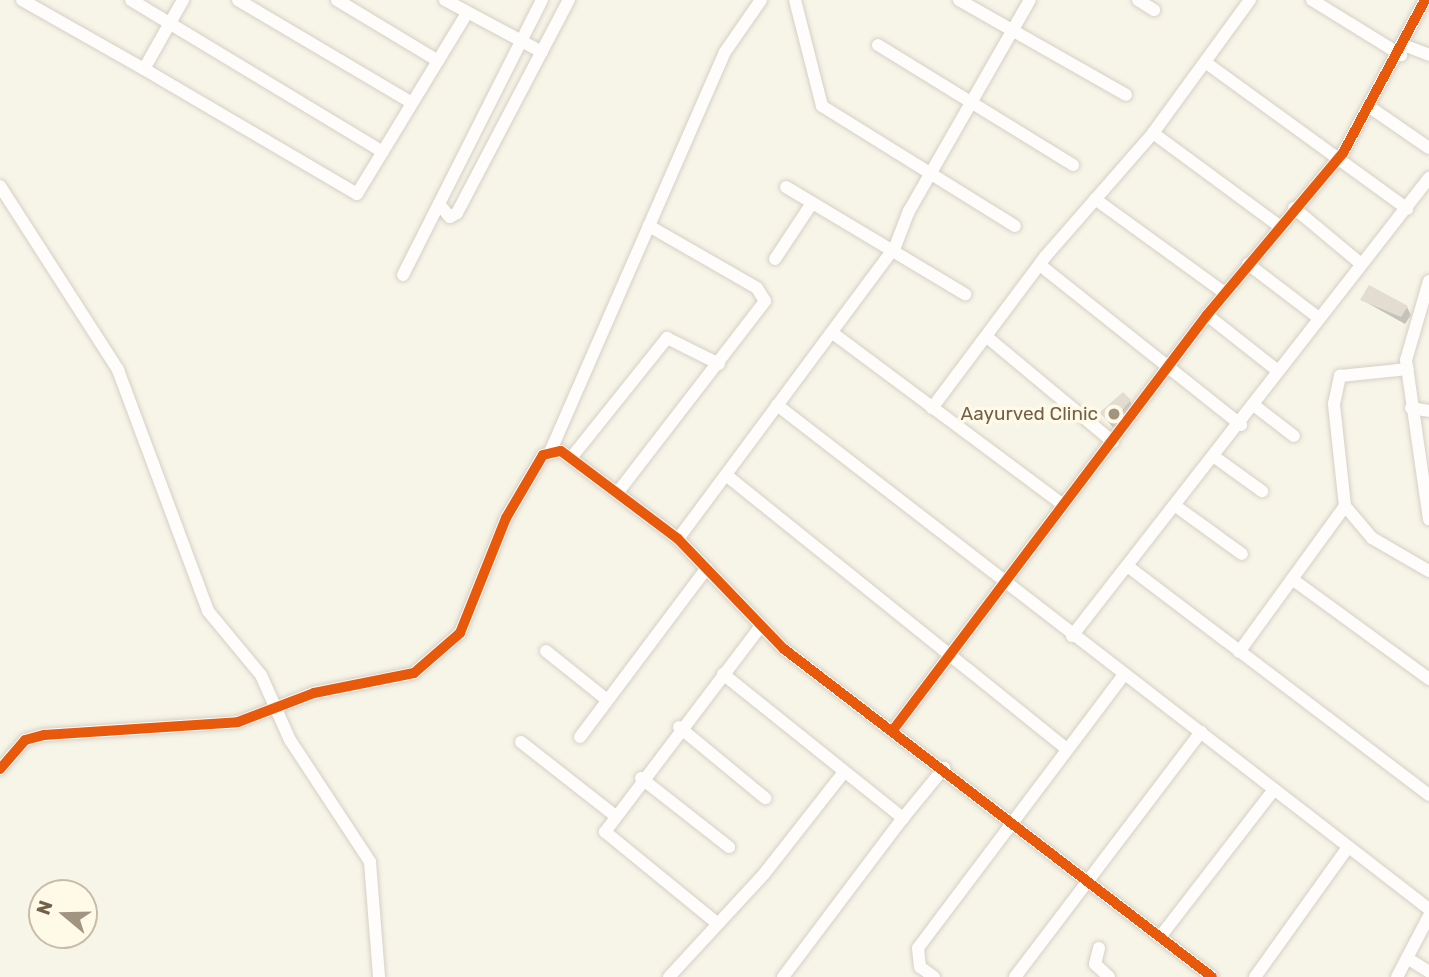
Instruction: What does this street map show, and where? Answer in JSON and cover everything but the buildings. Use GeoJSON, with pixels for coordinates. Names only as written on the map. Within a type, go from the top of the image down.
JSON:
{"type":"FeatureCollection","features":[{"type":"Feature","properties":{"kind":"street"},"geometry":{"type":"LineString","coordinates":[[22,0],[357,194],[438,61],[456,5],[542,52]]}},
{"type":"Feature","properties":{"kind":"street"},"geometry":{"type":"LineString","coordinates":[[131,0],[383,152]]}},
{"type":"Feature","properties":{"kind":"street"},"geometry":{"type":"LineString","coordinates":[[144,69],[183,0]]}},
{"type":"Feature","properties":{"kind":"street"},"geometry":{"type":"LineString","coordinates":[[238,0],[412,103]]}},
{"type":"Feature","properties":{"kind":"street"},"geometry":{"type":"LineString","coordinates":[[337,0],[438,61]]}},
{"type":"Feature","properties":{"kind":"street"},"geometry":{"type":"LineString","coordinates":[[403,275],[542,0]]}},
{"type":"Feature","properties":{"kind":"street"},"geometry":{"type":"LineString","coordinates":[[439,204],[450,217],[457,213],[569,0]]}},
{"type":"Feature","properties":{"kind":"street"},"geometry":{"type":"LineString","coordinates":[[0,769],[26,740],[44,735],[203,726],[278,710],[314,693],[414,673],[451,641],[470,616],[506,518],[551,450],[725,52],[761,0]]}},
{"type":"Feature","properties":{"kind":"street"},"geometry":{"type":"LineString","coordinates":[[795,0],[822,106],[1015,226]]}},
{"type":"Feature","properties":{"kind":"street"},"geometry":{"type":"LineString","coordinates":[[959,0],[1126,95]]}},
{"type":"Feature","properties":{"kind":"street"},"geometry":{"type":"LineString","coordinates":[[678,539],[834,334],[895,247],[931,175],[975,102],[1030,0]]}},
{"type":"Feature","properties":{"kind":"street"},"geometry":{"type":"LineString","coordinates":[[1138,0],[1154,10]]}},
{"type":"Feature","properties":{"kind":"street"},"geometry":{"type":"LineString","coordinates":[[932,408],[1040,265],[1153,133],[1250,0]]}},
{"type":"Feature","properties":{"kind":"street"},"geometry":{"type":"LineString","coordinates":[[1312,0],[1403,50],[1429,55]]}},
{"type":"Feature","properties":{"kind":"street"},"geometry":{"type":"LineString","coordinates":[[893,730],[1002,580],[1113,442],[1224,293],[1335,161],[1371,108],[1403,50],[1425,0]]}},
{"type":"Feature","properties":{"kind":"street"},"geometry":{"type":"LineString","coordinates":[[877,45],[975,102],[1073,165]]}},
{"type":"Feature","properties":{"kind":"street"},"geometry":{"type":"LineString","coordinates":[[1205,62],[1335,161],[1407,209]]}},
{"type":"Feature","properties":{"kind":"street"},"geometry":{"type":"LineString","coordinates":[[1371,108],[1429,148]]}},
{"type":"Feature","properties":{"kind":"street"},"geometry":{"type":"LineString","coordinates":[[1153,133],[1279,226]]}},
{"type":"Feature","properties":{"kind":"street"},"geometry":{"type":"LineString","coordinates":[[1072,636],[1130,568],[1216,458],[1360,263],[1407,209],[1429,178]]}},
{"type":"Feature","properties":{"kind":"street"},"geometry":{"type":"LineString","coordinates":[[0,186],[102,340],[142,428],[208,611],[261,675],[296,750],[370,862],[379,977]]}},
{"type":"Feature","properties":{"kind":"street"},"geometry":{"type":"LineString","coordinates":[[786,187],[895,247],[965,294]]}},
{"type":"Feature","properties":{"kind":"street"},"geometry":{"type":"LineString","coordinates":[[1094,199],[1224,293]]}},
{"type":"Feature","properties":{"kind":"street"},"geometry":{"type":"LineString","coordinates":[[775,259],[812,203]]}},
{"type":"Feature","properties":{"kind":"street"},"geometry":{"type":"LineString","coordinates":[[1294,208],[1360,263]]}},
{"type":"Feature","properties":{"kind":"street"},"geometry":{"type":"LineString","coordinates":[[618,492],[760,310],[763,294],[649,226]]}},
{"type":"Feature","properties":{"kind":"street"},"geometry":{"type":"LineString","coordinates":[[1248,264],[1319,318]]}},
{"type":"Feature","properties":{"kind":"street"},"geometry":{"type":"LineString","coordinates":[[1040,265],[1165,370],[1241,425]]}},
{"type":"Feature","properties":{"kind":"street"},"geometry":{"type":"LineString","coordinates":[[1429,281],[1408,369],[1411,408],[1429,519]]}},
{"type":"Feature","properties":{"kind":"street"},"geometry":{"type":"LineString","coordinates":[[1207,315],[1278,371]]}},
{"type":"Feature","properties":{"kind":"street"},"geometry":{"type":"LineString","coordinates":[[834,334],[1062,505]]}},
{"type":"Feature","properties":{"kind":"street"},"geometry":{"type":"LineString","coordinates":[[987,337],[1113,442]]}},
{"type":"Feature","properties":{"kind":"street"},"geometry":{"type":"LineString","coordinates":[[571,458],[667,338],[719,364]]}},
{"type":"Feature","properties":{"kind":"street"},"geometry":{"type":"LineString","coordinates":[[1408,369],[1340,376],[1334,404],[1345,506],[1372,538],[1429,571]]}},
{"type":"Feature","properties":{"kind":"street"},"geometry":{"type":"LineString","coordinates":[[778,405],[1123,676],[1201,732],[1273,791],[1429,909]]}},
{"type":"Feature","properties":{"kind":"street"},"geometry":{"type":"LineString","coordinates":[[1255,406],[1294,436]]}},
{"type":"Feature","properties":{"kind":"street"},"geometry":{"type":"LineString","coordinates":[[1411,408],[1429,411]]}},
{"type":"Feature","properties":{"kind":"street"},"geometry":{"type":"LineString","coordinates":[[551,450],[571,458],[678,539],[760,627],[1212,977]]}},
{"type":"Feature","properties":{"kind":"street"},"geometry":{"type":"LineString","coordinates":[[1216,458],[1262,491]]}},
{"type":"Feature","properties":{"kind":"street"},"geometry":{"type":"LineString","coordinates":[[726,475],[1067,748]]}},
{"type":"Feature","properties":{"kind":"street"},"geometry":{"type":"LineString","coordinates":[[1239,652],[1345,506]]}},
{"type":"Feature","properties":{"kind":"street"},"geometry":{"type":"LineString","coordinates":[[1177,507],[1242,554]]}},
{"type":"Feature","properties":{"kind":"street"},"geometry":{"type":"LineString","coordinates":[[580,737],[707,568]]}},
{"type":"Feature","properties":{"kind":"street"},"geometry":{"type":"LineString","coordinates":[[1130,568],[1429,795]]}},
{"type":"Feature","properties":{"kind":"street"},"geometry":{"type":"LineString","coordinates":[[1292,579],[1429,679]]}},
{"type":"Feature","properties":{"kind":"street"},"geometry":{"type":"LineString","coordinates":[[718,924],[609,839],[605,832],[614,815],[679,727],[760,627]]}},
{"type":"Feature","properties":{"kind":"street"},"geometry":{"type":"LineString","coordinates":[[546,651],[606,699]]}},
{"type":"Feature","properties":{"kind":"street"},"geometry":{"type":"LineString","coordinates":[[723,674],[902,818]]}},
{"type":"Feature","properties":{"kind":"street"},"geometry":{"type":"LineString","coordinates":[[934,977],[920,967],[918,948],[1123,676]]}},
{"type":"Feature","properties":{"kind":"street"},"geometry":{"type":"LineString","coordinates":[[679,727],[765,798]]}},
{"type":"Feature","properties":{"kind":"street"},"geometry":{"type":"LineString","coordinates":[[1015,977],[1201,732]]}},
{"type":"Feature","properties":{"kind":"street"},"geometry":{"type":"LineString","coordinates":[[521,742],[614,815]]}},
{"type":"Feature","properties":{"kind":"street"},"geometry":{"type":"LineString","coordinates":[[783,977],[902,818],[944,768]]}},
{"type":"Feature","properties":{"kind":"street"},"geometry":{"type":"LineString","coordinates":[[669,977],[718,924],[844,772]]}},
{"type":"Feature","properties":{"kind":"street"},"geometry":{"type":"LineString","coordinates":[[641,778],[729,847]]}},
{"type":"Feature","properties":{"kind":"street"},"geometry":{"type":"LineString","coordinates":[[1160,937],[1273,791]]}},
{"type":"Feature","properties":{"kind":"street"},"geometry":{"type":"LineString","coordinates":[[1255,977],[1348,847]]}},
{"type":"Feature","properties":{"kind":"street"},"geometry":{"type":"LineString","coordinates":[[1397,977],[1429,916]]}},
{"type":"Feature","properties":{"kind":"street"},"geometry":{"type":"LineString","coordinates":[[1099,948],[1096,964],[1109,977]]}},
{"type":"Feature","properties":{"kind":"street"},"geometry":{"type":"LineString","coordinates":[[1407,958],[1429,972]]}},
{"type":"Feature","properties":{"kind":"cycle path"},"geometry":{"type":"LineString","coordinates":[[893,730],[1207,315],[1343,153],[1425,0]]}},
{"type":"Feature","properties":{"kind":"cycle path"},"geometry":{"type":"LineString","coordinates":[[0,769],[25,740],[44,735],[238,722],[314,693],[414,673],[460,633],[506,518],[543,455],[561,451],[678,539],[784,649],[1212,977]]}},
{"type":"Feature","properties":{"kind":"place","name":"Aayurved Clinic"},"geometry":{"type":"Point","coordinates":[1114,414]}}]}
